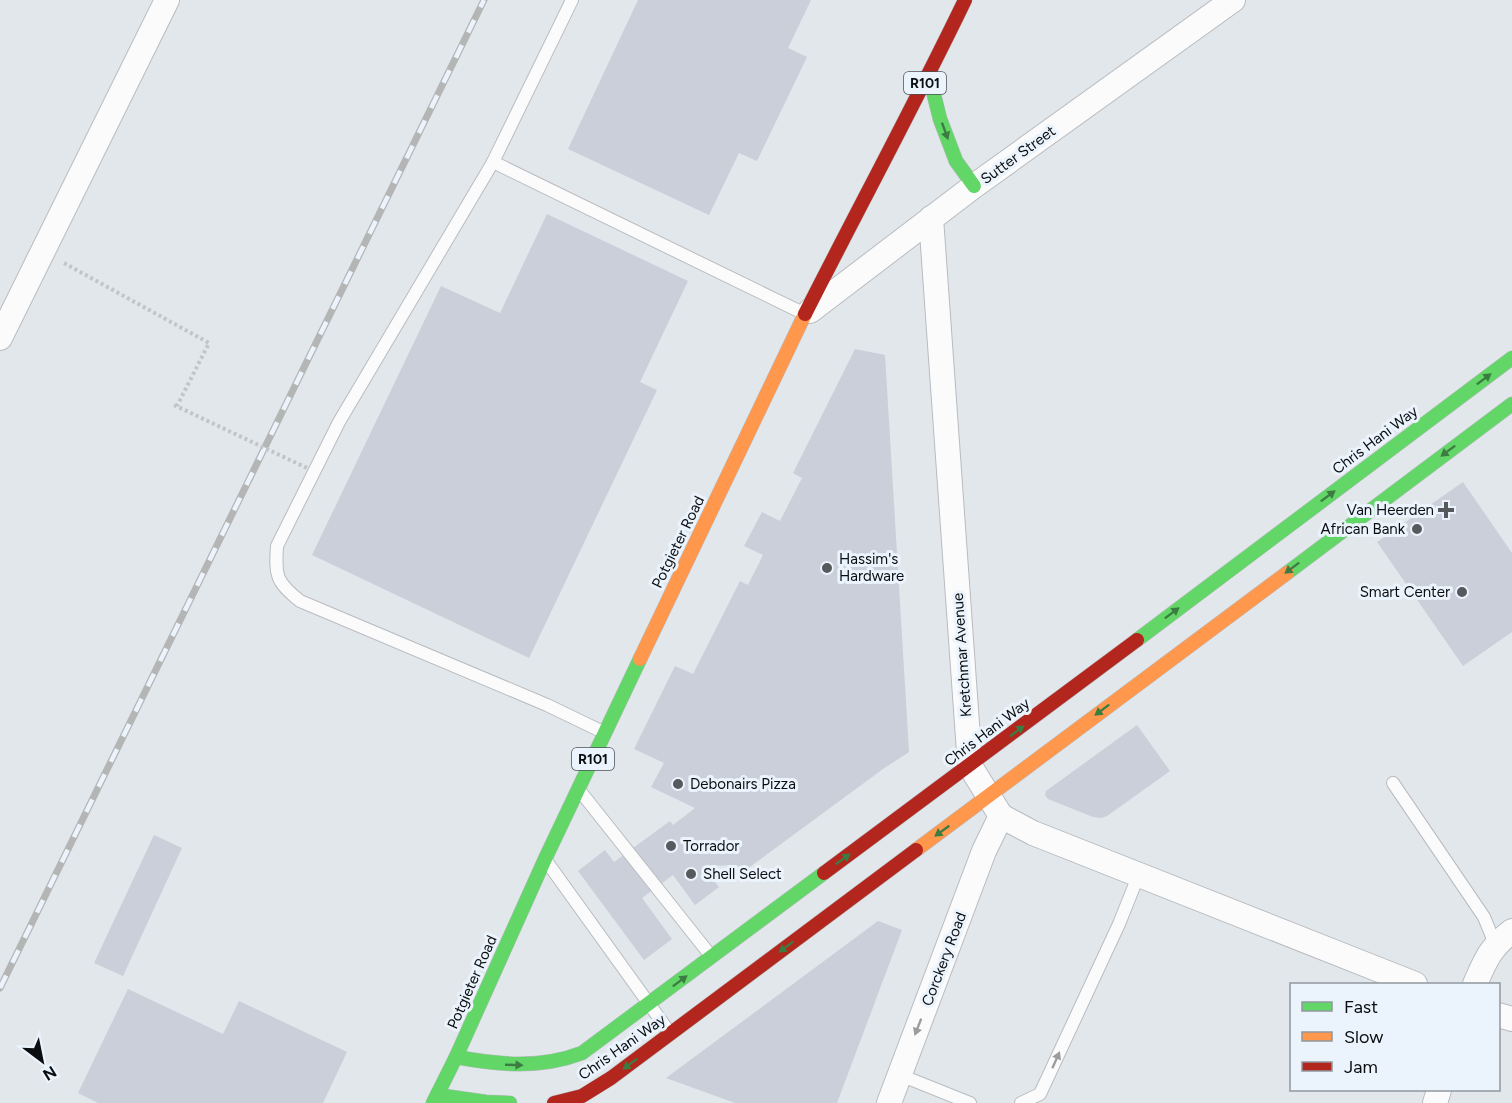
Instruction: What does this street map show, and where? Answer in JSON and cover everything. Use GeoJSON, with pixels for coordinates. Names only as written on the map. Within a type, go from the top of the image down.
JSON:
{"type":"FeatureCollection","features":[{"type":"Feature","properties":{"kind":"main road","name":"Potgieter Road"},"geometry":{"type":"LineString","coordinates":[[435,1099],[578,788],[805,314],[929,75],[965,0]]}},
{"type":"Feature","properties":{"kind":"main road"},"geometry":{"type":"LineString","coordinates":[[929,75],[940,119],[956,161],[974,186]]}},
{"type":"Feature","properties":{"kind":"main road","name":"Chris Hani Way"},"geometry":{"type":"LineString","coordinates":[[554,1103],[577,1100],[611,1078],[733,987],[839,895],[995,806],[1118,677],[1448,406],[1512,358]]}},
{"type":"Feature","properties":{"kind":"main road","name":"Chris Hani Way"},"geometry":{"type":"LineString","coordinates":[[456,1057],[496,1064],[540,1066],[563,1062],[582,1053],[648,1004],[717,965],[823,873],[970,766],[1118,677],[1465,427],[1512,404]]}},
{"type":"Feature","properties":{"kind":"main road"},"geometry":{"type":"LineString","coordinates":[[1448,406],[1465,427]]}},
{"type":"Feature","properties":{"kind":"main road"},"geometry":{"type":"LineString","coordinates":[[823,873],[839,895]]}},
{"type":"Feature","properties":{"kind":"main road"},"geometry":{"type":"LineString","coordinates":[[717,965],[733,987]]}},
{"type":"Feature","properties":{"kind":"main road"},"geometry":{"type":"LineString","coordinates":[[435,1099],[510,1103]]}},
{"type":"Feature","properties":{"kind":"street"},"geometry":{"type":"LineString","coordinates":[[0,338],[167,0]]}},
{"type":"Feature","properties":{"kind":"street","name":"Sutter Street"},"geometry":{"type":"LineString","coordinates":[[805,314],[974,186],[1233,0]]}},
{"type":"Feature","properties":{"kind":"street","name":"Kretchmar Avenue"},"geometry":{"type":"LineString","coordinates":[[931,218],[970,766],[995,806],[1034,833],[1412,983]]}},
{"type":"Feature","properties":{"kind":"street","name":"Corckery Road"},"geometry":{"type":"LineString","coordinates":[[890,1103],[984,851],[995,806]]}},
{"type":"Feature","properties":{"kind":"street"},"geometry":{"type":"LineString","coordinates":[[1475,983],[1484,962],[1504,938]]}},
{"type":"Feature","properties":{"kind":"lane"},"geometry":{"type":"LineString","coordinates":[[572,0],[493,162],[339,422],[277,546],[275,568],[282,586],[300,601],[547,705],[605,733]]}},
{"type":"Feature","properties":{"kind":"lane"},"geometry":{"type":"LineString","coordinates":[[493,162],[805,314]]}},
{"type":"Feature","properties":{"kind":"lane"},"geometry":{"type":"LineString","coordinates":[[1393,783],[1484,917],[1504,938]]}},
{"type":"Feature","properties":{"kind":"lane"},"geometry":{"type":"LineString","coordinates":[[578,788],[717,965]]}},
{"type":"Feature","properties":{"kind":"lane"},"geometry":{"type":"LineString","coordinates":[[545,859],[670,1034]]}},
{"type":"Feature","properties":{"kind":"lane"},"geometry":{"type":"LineString","coordinates":[[1021,1103],[1041,1094],[1119,924],[1139,874]]}},
{"type":"Feature","properties":{"kind":"lane"},"geometry":{"type":"LineString","coordinates":[[900,1076],[970,1103]]}},
{"type":"Feature","properties":{"kind":"path"},"geometry":{"type":"LineString","coordinates":[[44,252],[209,343],[175,405],[308,468]]}},
{"type":"Feature","properties":{"kind":"building"},"geometry":{"type":"Polygon","coordinates":[[[638,0],[811,0],[788,48],[807,57],[757,161],[739,153],[709,215],[568,149],[638,0]]]}},
{"type":"Feature","properties":{"kind":"building"},"geometry":{"type":"Polygon","coordinates":[[[547,214],[688,281],[640,382],[657,390],[529,658],[312,555],[441,286],[500,313],[547,214]]]}},
{"type":"Feature","properties":{"kind":"building"},"geometry":{"type":"Polygon","coordinates":[[[855,349],[885,355],[909,752],[743,872],[737,865],[703,866],[719,887],[695,905],[673,875],[642,898],[672,939],[644,960],[578,871],[605,850],[614,862],[670,821],[673,825],[695,808],[651,787],[664,763],[634,749],[675,666],[693,674],[740,581],[748,585],[763,555],[744,546],[762,512],[780,521],[802,478],[793,473],[855,349]]]}},
{"type":"Feature","properties":{"kind":"building","name":"Smart Center"},"geometry":{"type":"Polygon","coordinates":[[[1463,482],[1512,553],[1512,632],[1463,666],[1377,542],[1463,482]]]}},
{"type":"Feature","properties":{"kind":"building"},"geometry":{"type":"Polygon","coordinates":[[[1137,725],[1170,771],[1101,818],[1048,799],[1045,795],[1046,791],[1137,725]]]}},
{"type":"Feature","properties":{"kind":"building"},"geometry":{"type":"Polygon","coordinates":[[[154,835],[182,848],[123,976],[94,963],[154,835]]]}},
{"type":"Feature","properties":{"kind":"building"},"geometry":{"type":"Polygon","coordinates":[[[878,921],[902,930],[837,1103],[735,1103],[666,1078],[878,921]]]}},
{"type":"Feature","properties":{"kind":"building"},"geometry":{"type":"Polygon","coordinates":[[[128,989],[223,1034],[239,1001],[347,1052],[323,1103],[98,1103],[78,1093],[128,989]]]}},
{"type":"Feature","properties":{"kind":"railway"},"geometry":{"type":"LineString","coordinates":[[0,988],[484,0]]}},
{"type":"Feature","properties":{"kind":"traffic: fast"},"geometry":{"type":"LineString","coordinates":[[929,75],[940,119],[956,161],[974,186]]}},
{"type":"Feature","properties":{"kind":"traffic: fast"},"geometry":{"type":"LineString","coordinates":[[1137,640],[1512,358]]}},
{"type":"Feature","properties":{"kind":"traffic: fast"},"geometry":{"type":"LineString","coordinates":[[1287,573],[1512,404]]}},
{"type":"Feature","properties":{"kind":"traffic: fast"},"geometry":{"type":"LineString","coordinates":[[433,1103],[640,659]]}},
{"type":"Feature","properties":{"kind":"traffic: fast"},"geometry":{"type":"LineString","coordinates":[[456,1057],[520,1064],[551,1062],[582,1053],[824,873]]}},
{"type":"Feature","properties":{"kind":"traffic: fast"},"geometry":{"type":"LineString","coordinates":[[437,1095],[510,1103]]}},
{"type":"Feature","properties":{"kind":"traffic: slow"},"geometry":{"type":"LineString","coordinates":[[640,659],[805,314]]}},
{"type":"Feature","properties":{"kind":"traffic: slow"},"geometry":{"type":"LineString","coordinates":[[916,850],[1287,573]]}},
{"type":"Feature","properties":{"kind":"traffic: jam"},"geometry":{"type":"LineString","coordinates":[[805,314],[965,0]]}},
{"type":"Feature","properties":{"kind":"traffic: jam"},"geometry":{"type":"LineString","coordinates":[[824,873],[1137,640]]}},
{"type":"Feature","properties":{"kind":"traffic: jam"},"geometry":{"type":"LineString","coordinates":[[554,1103],[582,1096],[611,1078],[916,850]]}},
{"type":"Feature","properties":{"kind":"place","name":"Van Heerden"},"geometry":{"type":"Point","coordinates":[1446,510]}},
{"type":"Feature","properties":{"kind":"place","name":"African Bank"},"geometry":{"type":"Point","coordinates":[1417,529]}},
{"type":"Feature","properties":{"kind":"place","name":"Hassim's Hardware"},"geometry":{"type":"Point","coordinates":[827,568]}},
{"type":"Feature","properties":{"kind":"place","name":"Smart Center"},"geometry":{"type":"Point","coordinates":[1462,592]}},
{"type":"Feature","properties":{"kind":"place","name":"Debonairs Pizza"},"geometry":{"type":"Point","coordinates":[678,784]}},
{"type":"Feature","properties":{"kind":"place","name":"Torrador"},"geometry":{"type":"Point","coordinates":[671,846]}},
{"type":"Feature","properties":{"kind":"place","name":"Shell Select"},"geometry":{"type":"Point","coordinates":[691,874]}}]}
